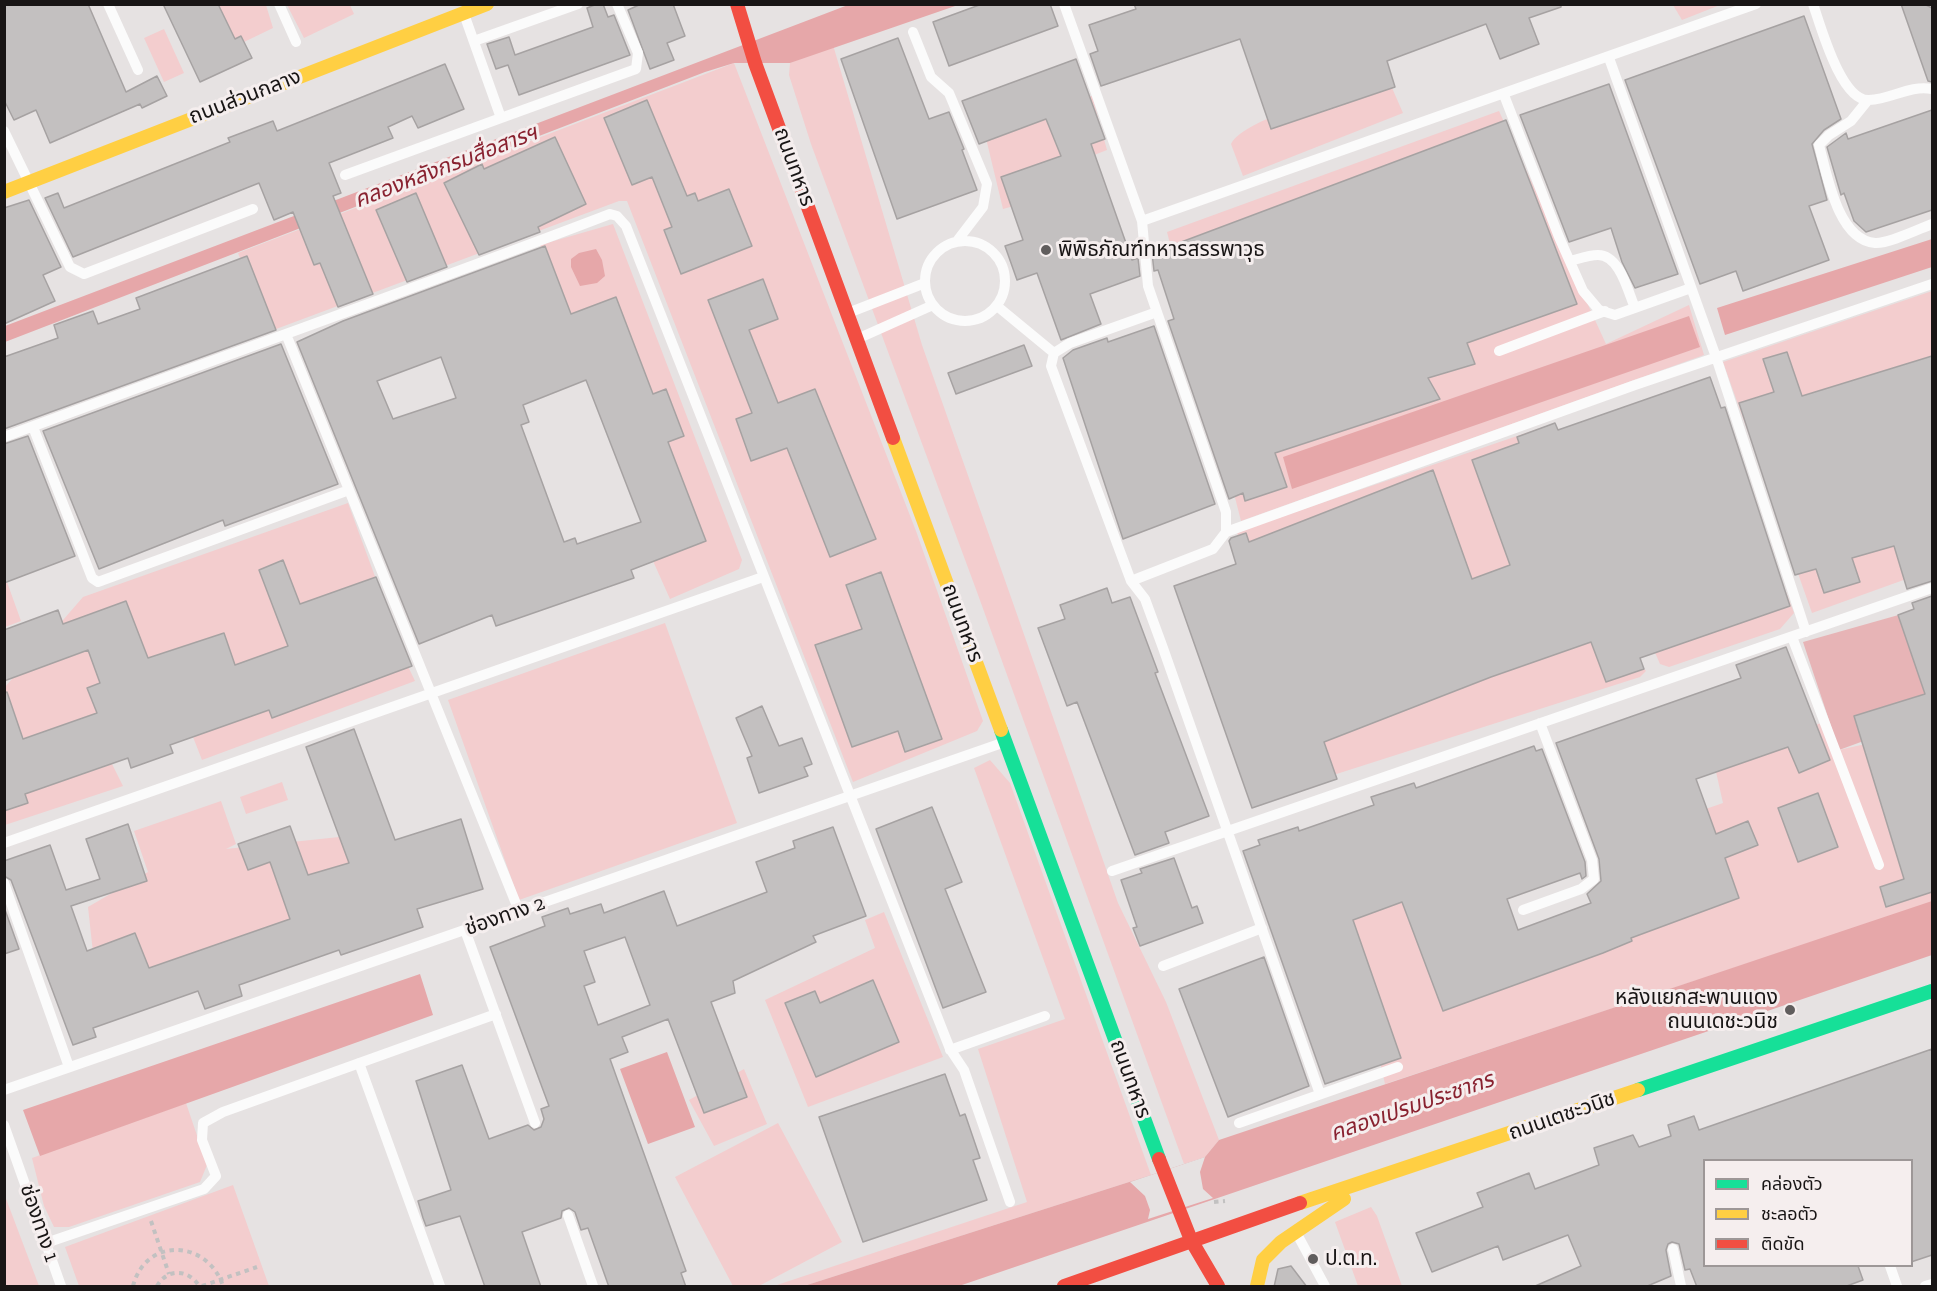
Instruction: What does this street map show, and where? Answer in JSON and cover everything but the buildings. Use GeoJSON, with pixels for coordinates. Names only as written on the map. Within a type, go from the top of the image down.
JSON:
{"type":"FeatureCollection","features":[{"type":"Feature","properties":{"kind":"main road","name":"ถนนส่วนกลาง"},"geometry":{"type":"LineString","coordinates":[[4,192],[487,4]]}},
{"type":"Feature","properties":{"kind":"main road","name":"ถนนทหาร"},"geometry":{"type":"LineString","coordinates":[[737,4],[755,63],[1156,1150],[1191,1240],[1218,1287]]}},
{"type":"Feature","properties":{"kind":"main road","name":"ถนนเตชะวนิช"},"geometry":{"type":"LineString","coordinates":[[1064,1287],[1191,1240],[1932,991]]}},
{"type":"Feature","properties":{"kind":"main road"},"geometry":{"type":"LineString","coordinates":[[1257,1287],[1263,1260],[1365,1183]]}},
{"type":"Feature","properties":{"kind":"lane"},"geometry":{"type":"LineString","coordinates":[[108,4],[138,70]]}},
{"type":"Feature","properties":{"kind":"lane"},"geometry":{"type":"LineString","coordinates":[[279,4],[296,42]]}},
{"type":"Feature","properties":{"kind":"lane"},"geometry":{"type":"LineString","coordinates":[[474,41],[578,4]]}},
{"type":"Feature","properties":{"kind":"lane"},"geometry":{"type":"LineString","coordinates":[[345,175],[636,69],[638,53],[617,4]]}},
{"type":"Feature","properties":{"kind":"lane"},"geometry":{"type":"LineString","coordinates":[[1064,4],[1142,221],[1148,286],[1226,512],[1226,532]]}},
{"type":"Feature","properties":{"kind":"lane"},"geometry":{"type":"LineString","coordinates":[[1142,221],[1609,58],[1756,4]]}},
{"type":"Feature","properties":{"kind":"lane"},"geometry":{"type":"LineString","coordinates":[[1813,4],[1841,78],[1853,94],[1868,100],[1919,87],[1932,89]]}},
{"type":"Feature","properties":{"kind":"lane"},"geometry":{"type":"LineString","coordinates":[[464,14],[501,118]]}},
{"type":"Feature","properties":{"kind":"lane"},"geometry":{"type":"LineString","coordinates":[[913,32],[931,77],[949,93],[987,184],[983,207],[957,241]]}},
{"type":"Feature","properties":{"kind":"lane"},"geometry":{"type":"LineString","coordinates":[[1609,58],[1716,357],[1806,632]]}},
{"type":"Feature","properties":{"kind":"lane"},"geometry":{"type":"LineString","coordinates":[[1504,95],[1583,291],[1599,310],[1615,315],[1691,288]]}},
{"type":"Feature","properties":{"kind":"lane"},"geometry":{"type":"LineString","coordinates":[[1868,100],[1851,122],[1829,135],[1819,145],[1845,226],[1859,239],[1877,244],[1932,224]]}},
{"type":"Feature","properties":{"kind":"lane"},"geometry":{"type":"LineString","coordinates":[[4,131],[27,183],[70,267],[84,274],[253,209]]}},
{"type":"Feature","properties":{"kind":"lane"},"geometry":{"type":"LineString","coordinates":[[4,437],[610,214],[617,216],[626,226],[950,1050],[964,1070],[1010,1202]]}},
{"type":"Feature","properties":{"kind":"lane"},"geometry":{"type":"LineString","coordinates":[[970,240],[983,244],[994,252],[1002,263],[1006,276],[1005,289],[997,306],[981,318],[968,321],[949,317],[933,305],[925,283],[927,266],[934,255],[944,246],[957,241],[970,240]]}},
{"type":"Feature","properties":{"kind":"lane"},"geometry":{"type":"LineString","coordinates":[[1570,261],[1600,255],[1611,260],[1621,274],[1635,308]]}},
{"type":"Feature","properties":{"kind":"lane"},"geometry":{"type":"LineString","coordinates":[[848,313],[925,283]]}},
{"type":"Feature","properties":{"kind":"lane"},"geometry":{"type":"LineString","coordinates":[[1131,581],[1213,549],[1226,532],[1716,357],[1932,284]]}},
{"type":"Feature","properties":{"kind":"lane"},"geometry":{"type":"LineString","coordinates":[[857,339],[933,305]]}},
{"type":"Feature","properties":{"kind":"lane"},"geometry":{"type":"LineString","coordinates":[[997,306],[1054,352]]}},
{"type":"Feature","properties":{"kind":"lane"},"geometry":{"type":"LineString","coordinates":[[1499,351],[1605,311]]}},
{"type":"Feature","properties":{"kind":"lane"},"geometry":{"type":"LineString","coordinates":[[1157,312],[1070,343],[1054,352],[1051,366],[1131,581],[1145,599],[1320,1094]]}},
{"type":"Feature","properties":{"kind":"lane"},"geometry":{"type":"LineString","coordinates":[[286,334],[519,911]]}},
{"type":"Feature","properties":{"kind":"lane"},"geometry":{"type":"LineString","coordinates":[[33,427],[92,578],[98,582],[349,490]]}},
{"type":"Feature","properties":{"kind":"lane"},"geometry":{"type":"LineString","coordinates":[[4,843],[763,577]]}},
{"type":"Feature","properties":{"kind":"lane"},"geometry":{"type":"LineString","coordinates":[[1112,871],[1932,588]]}},
{"type":"Feature","properties":{"kind":"lane"},"geometry":{"type":"LineString","coordinates":[[1792,637],[1879,865]]}},
{"type":"Feature","properties":{"kind":"lane"},"geometry":{"type":"LineString","coordinates":[[1523,910],[1581,889],[1594,879],[1592,860],[1540,723]]}},
{"type":"Feature","properties":{"kind":"lane","name":"ช่องทาง 2"},"geometry":{"type":"LineString","coordinates":[[4,1090],[1005,742]]}},
{"type":"Feature","properties":{"kind":"lane"},"geometry":{"type":"LineString","coordinates":[[4,883],[69,1067]]}},
{"type":"Feature","properties":{"kind":"lane"},"geometry":{"type":"LineString","coordinates":[[1163,966],[1262,928]]}},
{"type":"Feature","properties":{"kind":"lane"},"geometry":{"type":"LineString","coordinates":[[465,930],[535,1123]]}},
{"type":"Feature","properties":{"kind":"lane"},"geometry":{"type":"LineString","coordinates":[[46,1243],[204,1189],[216,1176],[202,1140],[203,1123],[222,1112],[495,1014]]}},
{"type":"Feature","properties":{"kind":"lane"},"geometry":{"type":"LineString","coordinates":[[950,1050],[1045,1016]]}},
{"type":"Feature","properties":{"kind":"lane"},"geometry":{"type":"LineString","coordinates":[[359,1063],[440,1287]]}},
{"type":"Feature","properties":{"kind":"lane"},"geometry":{"type":"LineString","coordinates":[[1239,1123],[1398,1067]]}},
{"type":"Feature","properties":{"kind":"lane","name":"ช่องทาง 1"},"geometry":{"type":"LineString","coordinates":[[4,1125],[61,1287]]}},
{"type":"Feature","properties":{"kind":"lane"},"geometry":{"type":"LineString","coordinates":[[568,1215],[593,1287]]}},
{"type":"Feature","properties":{"kind":"lane"},"geometry":{"type":"LineString","coordinates":[[1296,1233],[1325,1287]]}},
{"type":"Feature","properties":{"kind":"lane"},"geometry":{"type":"LineString","coordinates":[[1673,1249],[1677,1285]]}},
{"type":"Feature","properties":{"kind":"lane"},"geometry":{"type":"LineString","coordinates":[[1890,1267],[1897,1287]]}},
{"type":"Feature","properties":{"kind":"lane"},"geometry":{"type":"LineString","coordinates":[[1924,1287],[1932,1284]]}},
{"type":"Feature","properties":{"kind":"path"},"geometry":{"type":"LineString","coordinates":[[147,1209],[169,1274]]}},
{"type":"Feature","properties":{"kind":"path"},"geometry":{"type":"LineString","coordinates":[[133,1287],[140,1271],[149,1260],[162,1252],[177,1250],[193,1252],[207,1260],[221,1280],[223,1287]]}},
{"type":"Feature","properties":{"kind":"path"},"geometry":{"type":"LineString","coordinates":[[157,1287],[169,1274],[184,1273],[191,1276],[201,1287],[257,1267]]}},
{"type":"Feature","properties":{"kind":"shaded area"},"geometry":{"type":"Polygon","coordinates":[[[218,5],[266,5],[273,28],[244,42],[241,36],[235,39],[218,5]]]}},
{"type":"Feature","properties":{"kind":"shaded area"},"geometry":{"type":"Polygon","coordinates":[[[287,5],[350,5],[354,14],[304,38],[287,5]]]}},
{"type":"Feature","properties":{"kind":"shaded area"},"geometry":{"type":"Polygon","coordinates":[[[1673,5],[1720,5],[1682,20],[1673,5]]]}},
{"type":"Feature","properties":{"kind":"shaded area"},"geometry":{"type":"Polygon","coordinates":[[[164,29],[184,73],[164,82],[144,38],[164,29]]]}},
{"type":"Feature","properties":{"kind":"shaded area"},"geometry":{"type":"Polygon","coordinates":[[[833,45],[922,345],[1118,903],[1166,1002],[1219,1140],[1205,1157],[1184,1164],[977,592],[811,144],[789,75],[790,63],[833,45]]]}},
{"type":"Feature","properties":{"kind":"shaded area"},"geometry":{"type":"Polygon","coordinates":[[[734,63],[916,531],[983,721],[977,731],[853,782],[627,201],[619,201],[268,332],[238,253],[734,63]]]}},
{"type":"Feature","properties":{"kind":"shaded area"},"geometry":{"type":"Polygon","coordinates":[[[1389,81],[1403,113],[1243,176],[1231,144],[1240,134],[1278,114],[1389,81]]]}},
{"type":"Feature","properties":{"kind":"shaded area"},"geometry":{"type":"Polygon","coordinates":[[[1092,96],[1107,150],[1058,169],[1072,190],[1003,209],[984,130],[1092,96]]]}},
{"type":"Feature","properties":{"kind":"shaded area"},"geometry":{"type":"Polygon","coordinates":[[[1499,111],[1606,344],[1689,305],[1704,355],[1241,521],[1167,232],[1499,111]]]}},
{"type":"Feature","properties":{"kind":"shaded area"},"geometry":{"type":"Polygon","coordinates":[[[613,224],[742,560],[739,569],[670,599],[649,552],[696,534],[569,324],[540,245],[613,224]]]}},
{"type":"Feature","properties":{"kind":"shaded area"},"geometry":{"type":"Polygon","coordinates":[[[1932,291],[1932,526],[1923,573],[1812,613],[1723,362],[1932,291]]]}},
{"type":"Feature","properties":{"kind":"shaded area"},"geometry":{"type":"Polygon","coordinates":[[[1555,423],[1522,570],[1438,592],[1249,581],[1237,532],[1555,423]]]}},
{"type":"Feature","properties":{"kind":"shaded area"},"geometry":{"type":"Polygon","coordinates":[[[348,503],[384,601],[324,655],[29,745],[5,713],[5,687],[83,597],[348,503]]]}},
{"type":"Feature","properties":{"kind":"shaded area"},"geometry":{"type":"Polygon","coordinates":[[[7,582],[21,621],[5,627],[5,583],[7,582]]]}},
{"type":"Feature","properties":{"kind":"shaded area"},"geometry":{"type":"Polygon","coordinates":[[[1786,592],[1794,613],[1780,629],[1669,667],[1660,664],[1650,641],[1786,592]]]}},
{"type":"Feature","properties":{"kind":"shaded area"},"geometry":{"type":"Polygon","coordinates":[[[1902,614],[1932,689],[1932,716],[1839,750],[1803,642],[1902,614]]]}},
{"type":"Feature","properties":{"kind":"shaded area"},"geometry":{"type":"Polygon","coordinates":[[[1597,615],[1646,671],[1640,677],[1324,778],[1300,704],[1597,615]]]}},
{"type":"Feature","properties":{"kind":"shaded area"},"geometry":{"type":"Polygon","coordinates":[[[665,623],[737,823],[519,900],[448,700],[665,623]]]}},
{"type":"Feature","properties":{"kind":"shaded area"},"geometry":{"type":"Polygon","coordinates":[[[405,660],[415,681],[202,760],[193,737],[405,660]]]}},
{"type":"Feature","properties":{"kind":"shaded area"},"geometry":{"type":"Polygon","coordinates":[[[1821,723],[1839,750],[1932,729],[1932,902],[1385,1084],[1344,905],[1426,889],[1470,987],[1613,943],[1697,812],[1723,803],[1714,763],[1821,723]]]}},
{"type":"Feature","properties":{"kind":"shaded area"},"geometry":{"type":"Polygon","coordinates":[[[990,760],[1010,783],[1151,1175],[804,1286],[774,1286],[1027,1202],[978,1049],[1065,1019],[974,768],[990,760]]]}},
{"type":"Feature","properties":{"kind":"shaded area"},"geometry":{"type":"Polygon","coordinates":[[[112,764],[123,786],[5,825],[4,811],[28,803],[25,794],[112,764]]]}},
{"type":"Feature","properties":{"kind":"shaded area"},"geometry":{"type":"Polygon","coordinates":[[[282,782],[288,800],[246,814],[240,797],[282,782]]]}},
{"type":"Feature","properties":{"kind":"shaded area"},"geometry":{"type":"Polygon","coordinates":[[[221,801],[236,844],[226,849],[339,837],[371,905],[98,998],[88,907],[148,872],[134,831],[221,801]]]}},
{"type":"Feature","properties":{"kind":"shaded area"},"geometry":{"type":"Polygon","coordinates":[[[884,912],[943,1057],[808,1107],[765,1000],[875,948],[865,920],[884,912]]]}},
{"type":"Feature","properties":{"kind":"shaded area"},"geometry":{"type":"Polygon","coordinates":[[[744,1069],[767,1124],[714,1146],[689,1100],[744,1069]]]}},
{"type":"Feature","properties":{"kind":"shaded area"},"geometry":{"type":"Polygon","coordinates":[[[186,1103],[207,1165],[200,1182],[69,1227],[54,1227],[44,1206],[32,1158],[186,1103]]]}},
{"type":"Feature","properties":{"kind":"shaded area"},"geometry":{"type":"Polygon","coordinates":[[[778,1123],[842,1242],[759,1286],[733,1286],[675,1177],[778,1123]]]}},
{"type":"Feature","properties":{"kind":"shaded area"},"geometry":{"type":"Polygon","coordinates":[[[233,1185],[269,1286],[79,1286],[65,1247],[233,1185]]]}},
{"type":"Feature","properties":{"kind":"shaded area"},"geometry":{"type":"Polygon","coordinates":[[[5,1196],[39,1286],[5,1286],[5,1196]]]}},
{"type":"Feature","properties":{"kind":"shaded area"},"geometry":{"type":"Polygon","coordinates":[[[1371,1207],[1377,1216],[1402,1286],[1358,1286],[1335,1222],[1371,1207]]]}},
{"type":"Feature","properties":{"kind":"water","name":"คลองหลังกรมสื่อสารฯ"},"geometry":{"type":"Polygon","coordinates":[[[848,5],[958,5],[790,63],[734,63],[705,72],[5,342],[5,326],[848,5]]]}},
{"type":"Feature","properties":{"kind":"water"},"geometry":{"type":"Polygon","coordinates":[[[1932,239],[1932,267],[1725,335],[1717,308],[1932,239]]]}},
{"type":"Feature","properties":{"kind":"water"},"geometry":{"type":"Polygon","coordinates":[[[596,249],[602,260],[605,276],[597,283],[580,286],[571,267],[571,259],[579,253],[596,249]]]}},
{"type":"Feature","properties":{"kind":"water"},"geometry":{"type":"Polygon","coordinates":[[[1689,316],[1700,347],[1292,489],[1283,457],[1689,316]]]}},
{"type":"Feature","properties":{"kind":"water","name":"คลองเปรมประชากร"},"geometry":{"type":"Polygon","coordinates":[[[1932,901],[1932,955],[959,1286],[804,1286],[1205,1157],[1219,1140],[1932,901]]]}},
{"type":"Feature","properties":{"kind":"water"},"geometry":{"type":"Polygon","coordinates":[[[420,974],[433,1015],[40,1156],[23,1110],[420,974]]]}},
{"type":"Feature","properties":{"kind":"water"},"geometry":{"type":"Polygon","coordinates":[[[667,1052],[695,1127],[648,1144],[620,1069],[667,1052]]]}},
{"type":"Feature","properties":{"kind":"pier"},"geometry":{"type":"Polygon","coordinates":[[[1205,1157],[1200,1172],[1203,1189],[1213,1198],[1148,1219],[1150,1210],[1145,1196],[1130,1182],[1205,1157]]]}},
{"type":"Feature","properties":{"kind":"traffic: fast"},"geometry":{"type":"LineString","coordinates":[[1001,730],[1159,1159]]}},
{"type":"Feature","properties":{"kind":"traffic: fast"},"geometry":{"type":"LineString","coordinates":[[1638,1090],[1932,991]]}},
{"type":"Feature","properties":{"kind":"traffic: slow"},"geometry":{"type":"LineString","coordinates":[[4,192],[487,4]]}},
{"type":"Feature","properties":{"kind":"traffic: slow"},"geometry":{"type":"LineString","coordinates":[[893,438],[1001,730]]}},
{"type":"Feature","properties":{"kind":"traffic: slow"},"geometry":{"type":"LineString","coordinates":[[1300,1203],[1638,1090]]}},
{"type":"Feature","properties":{"kind":"traffic: slow"},"geometry":{"type":"LineString","coordinates":[[1257,1286],[1263,1260],[1281,1242],[1344,1199]]}},
{"type":"Feature","properties":{"kind":"traffic: jam"},"geometry":{"type":"LineString","coordinates":[[737,4],[755,63],[893,438]]}},
{"type":"Feature","properties":{"kind":"traffic: jam"},"geometry":{"type":"LineString","coordinates":[[1159,1159],[1191,1240],[1218,1286]]}},
{"type":"Feature","properties":{"kind":"traffic: jam"},"geometry":{"type":"LineString","coordinates":[[1064,1286],[1300,1203]]}},
{"type":"Feature","properties":{"kind":"place","name":"พิพิธภัณฑ์ทหารสรรพาวุธ"},"geometry":{"type":"Point","coordinates":[1046,250]}},
{"type":"Feature","properties":{"kind":"place","name":"หลังแยกสะพานแดง ถนนเดชะวนิช"},"geometry":{"type":"Point","coordinates":[1790,1010]}},
{"type":"Feature","properties":{"kind":"place","name":"ป.ต.ท."},"geometry":{"type":"Point","coordinates":[1313,1259]}}]}
